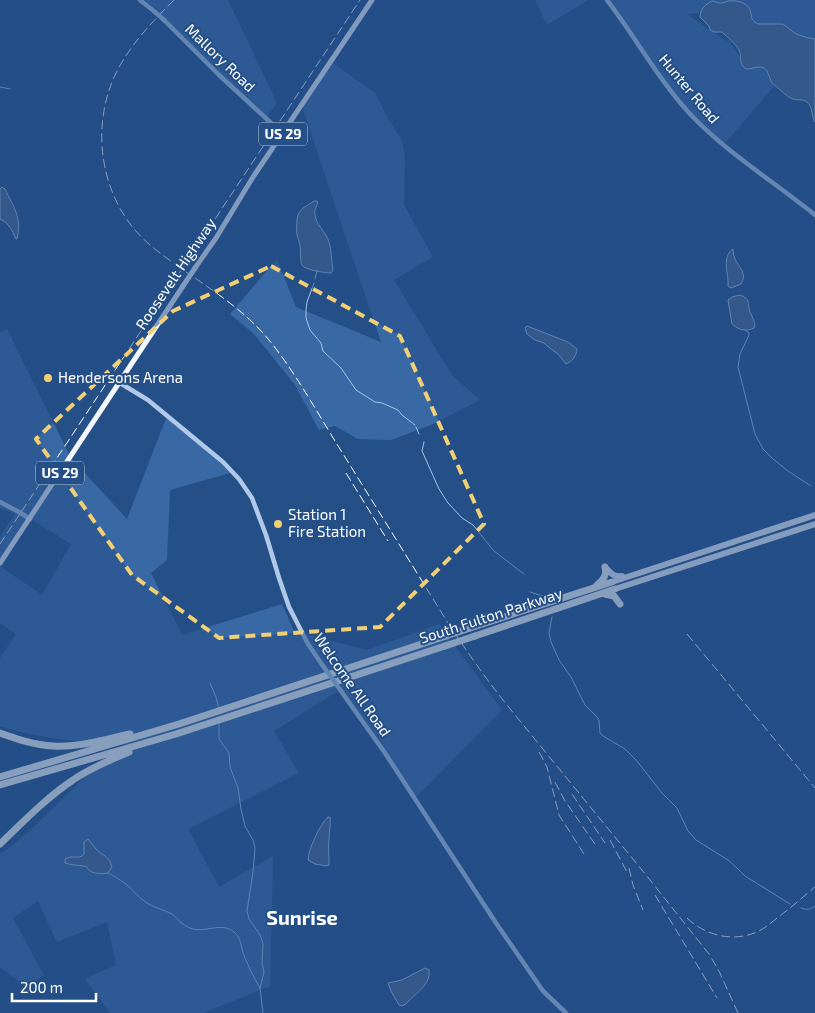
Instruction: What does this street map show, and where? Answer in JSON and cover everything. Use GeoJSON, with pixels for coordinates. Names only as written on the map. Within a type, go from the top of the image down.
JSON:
{"type":"FeatureCollection","features":[{"type":"Feature","properties":{"kind":"highway","name":"South Fulton Parkway"},"geometry":{"type":"LineString","coordinates":[[176,734],[602,594],[613,586],[638,574],[815,515]]}},
{"type":"Feature","properties":{"kind":"highway","name":"South Fulton Parkway"},"geometry":{"type":"LineString","coordinates":[[179,724],[588,590],[627,585],[815,524]]}},
{"type":"Feature","properties":{"kind":"highway"},"geometry":{"type":"LineString","coordinates":[[605,566],[611,574],[616,576],[638,574]]}},
{"type":"Feature","properties":{"kind":"highway"},"geometry":{"type":"LineString","coordinates":[[588,590],[603,579],[606,574],[605,566]]}},
{"type":"Feature","properties":{"kind":"highway"},"geometry":{"type":"LineString","coordinates":[[620,604],[620,593],[627,585]]}},
{"type":"Feature","properties":{"kind":"highway"},"geometry":{"type":"LineString","coordinates":[[602,594],[613,595],[620,604]]}},
{"type":"Feature","properties":{"kind":"highway"},"geometry":{"type":"LineString","coordinates":[[0,733],[27,742],[65,746],[179,724]]}},
{"type":"Feature","properties":{"kind":"highway"},"geometry":{"type":"LineString","coordinates":[[0,777],[179,724]]}},
{"type":"Feature","properties":{"kind":"highway"},"geometry":{"type":"LineString","coordinates":[[0,785],[176,734]]}},
{"type":"Feature","properties":{"kind":"highway"},"geometry":{"type":"LineString","coordinates":[[0,844],[51,796],[75,778],[108,760],[176,734]]}},
{"type":"Feature","properties":{"kind":"main road","name":"Roosevelt Highway"},"geometry":{"type":"LineString","coordinates":[[0,563],[372,0]]}},
{"type":"Feature","properties":{"kind":"street","name":"Mallory Road"},"geometry":{"type":"LineString","coordinates":[[140,0],[164,20],[219,75],[283,134]]}},
{"type":"Feature","properties":{"kind":"street","name":"Hunter Road"},"geometry":{"type":"LineString","coordinates":[[607,0],[661,78],[691,115],[724,146],[815,214]]}},
{"type":"Feature","properties":{"kind":"street","name":"Welcome All Road"},"geometry":{"type":"LineString","coordinates":[[120,383],[148,400],[223,462],[239,479],[252,498],[260,517],[284,595],[308,644],[426,814],[542,991],[566,1013]]}},
{"type":"Feature","properties":{"kind":"street"},"geometry":{"type":"LineString","coordinates":[[0,502],[30,519]]}},
{"type":"Feature","properties":{"kind":"highlighted area"},"geometry":{"type":"Polygon","coordinates":[[[271,266],[400,336],[484,524],[380,627],[219,638],[132,575],[36,439],[173,311],[271,266]]]}},
{"type":"Feature","properties":{"kind":"shaded area"},"geometry":{"type":"Polygon","coordinates":[[[145,0],[228,0],[277,103],[265,119],[157,16],[160,12],[145,0]]]}},
{"type":"Feature","properties":{"kind":"shaded area"},"geometry":{"type":"Polygon","coordinates":[[[535,0],[588,0],[547,25],[535,0]]]}},
{"type":"Feature","properties":{"kind":"shaded area"},"geometry":{"type":"Polygon","coordinates":[[[604,0],[815,0],[815,40],[796,40],[758,28],[745,4],[716,12],[687,14],[730,42],[744,63],[768,68],[774,86],[722,147],[675,97],[604,0]]]}},
{"type":"Feature","properties":{"kind":"shaded area"},"geometry":{"type":"Polygon","coordinates":[[[712,1],[720,3],[728,1],[741,2],[749,7],[752,19],[758,24],[783,24],[796,34],[815,39],[815,122],[808,103],[793,99],[785,94],[771,82],[767,71],[763,67],[746,69],[741,62],[740,53],[734,43],[722,32],[710,30],[709,26],[700,17],[704,7],[712,1]]]}},
{"type":"Feature","properties":{"kind":"shaded area"},"geometry":{"type":"Polygon","coordinates":[[[329,60],[376,94],[402,141],[405,156],[404,205],[433,257],[394,280],[452,375],[480,400],[431,425],[391,440],[358,439],[335,426],[319,430],[295,385],[254,334],[230,314],[277,259],[296,307],[381,342],[302,106],[329,60]]]}},
{"type":"Feature","properties":{"kind":"shaded area"},"geometry":{"type":"Polygon","coordinates":[[[2,187],[5,189],[14,207],[18,219],[17,239],[8,225],[0,219],[0,189],[2,187]]]}},
{"type":"Feature","properties":{"kind":"shaded area"},"geometry":{"type":"Polygon","coordinates":[[[314,201],[318,202],[315,218],[328,238],[330,245],[333,270],[331,273],[311,270],[304,267],[301,263],[297,220],[303,208],[314,201]]]}},
{"type":"Feature","properties":{"kind":"shaded area"},"geometry":{"type":"Polygon","coordinates":[[[733,249],[733,254],[743,272],[743,281],[741,284],[731,288],[728,286],[726,261],[729,252],[733,249]]]}},
{"type":"Feature","properties":{"kind":"shaded area"},"geometry":{"type":"Polygon","coordinates":[[[740,295],[746,298],[754,320],[754,328],[748,330],[737,328],[732,324],[728,300],[740,295]]]}},
{"type":"Feature","properties":{"kind":"shaded area"},"geometry":{"type":"Polygon","coordinates":[[[527,326],[568,342],[577,349],[574,358],[566,364],[558,354],[544,343],[535,340],[527,334],[525,328],[527,326]]]}},
{"type":"Feature","properties":{"kind":"shaded area"},"geometry":{"type":"Polygon","coordinates":[[[7,329],[71,458],[127,519],[166,418],[201,444],[230,473],[170,490],[167,560],[151,573],[182,635],[282,604],[294,631],[367,650],[439,624],[502,710],[415,798],[338,691],[274,731],[299,773],[188,829],[219,887],[273,856],[270,986],[203,1013],[110,1013],[85,979],[116,965],[107,922],[57,942],[38,901],[13,918],[44,975],[26,987],[0,967],[0,854],[37,824],[99,764],[131,745],[48,737],[0,726],[0,658],[16,634],[0,623],[0,537],[15,514],[0,508],[0,332],[7,329]],[[31,519],[1,567],[42,595],[71,544],[31,519]]]}},
{"type":"Feature","properties":{"kind":"shaded area"},"geometry":{"type":"Polygon","coordinates":[[[328,817],[330,817],[329,865],[326,866],[315,864],[308,860],[315,837],[328,817]]]}},
{"type":"Feature","properties":{"kind":"shaded area"},"geometry":{"type":"Polygon","coordinates":[[[88,839],[109,860],[112,867],[108,873],[94,873],[86,867],[65,863],[65,859],[79,857],[84,854],[84,842],[88,839]]]}},
{"type":"Feature","properties":{"kind":"shaded area"},"geometry":{"type":"Polygon","coordinates":[[[425,968],[429,970],[428,981],[406,1004],[399,1005],[388,983],[402,980],[425,968]]]}},
{"type":"Feature","properties":{"kind":"waterway"},"geometry":{"type":"LineString","coordinates":[[0,87],[10,89]]}},
{"type":"Feature","properties":{"kind":"waterway"},"geometry":{"type":"LineString","coordinates":[[315,279],[317,271]]}},
{"type":"Feature","properties":{"kind":"waterway"},"geometry":{"type":"LineString","coordinates":[[314,283],[307,302],[306,318],[310,330],[321,343],[323,351],[341,368],[356,390],[375,402],[398,410],[415,425]]}},
{"type":"Feature","properties":{"kind":"waterway"},"geometry":{"type":"LineString","coordinates":[[745,330],[749,335],[740,354],[738,367],[755,434],[763,449],[772,458],[811,486]]}},
{"type":"Feature","properties":{"kind":"waterway"},"geometry":{"type":"LineString","coordinates":[[416,427],[419,434]]}},
{"type":"Feature","properties":{"kind":"waterway"},"geometry":{"type":"LineString","coordinates":[[424,442],[422,451],[439,489],[448,503],[462,518],[473,525],[494,551],[524,574]]}},
{"type":"Feature","properties":{"kind":"waterway"},"geometry":{"type":"LineString","coordinates":[[530,592],[546,597]]}},
{"type":"Feature","properties":{"kind":"waterway"},"geometry":{"type":"LineString","coordinates":[[552,617],[549,633],[551,642],[559,660],[571,677],[585,705],[597,717],[600,733],[625,749],[636,760],[662,793],[677,808],[688,831],[696,840],[728,860],[745,876],[790,904]]}},
{"type":"Feature","properties":{"kind":"waterway"},"geometry":{"type":"LineString","coordinates":[[210,683],[219,709]]}},
{"type":"Feature","properties":{"kind":"waterway"},"geometry":{"type":"LineString","coordinates":[[219,723],[219,739],[229,753],[230,767],[238,788],[245,826],[255,848],[247,911],[249,919],[263,943],[262,963],[264,972],[260,988],[263,1013]]}},
{"type":"Feature","properties":{"kind":"waterway"},"geometry":{"type":"LineString","coordinates":[[108,873],[125,883],[141,899],[172,914],[187,927],[201,930],[218,927],[234,932],[239,939],[243,953],[260,988]]}},
{"type":"Feature","properties":{"kind":"waterway"},"geometry":{"type":"LineString","coordinates":[[801,908],[808,909],[815,906]]}},
{"type":"Feature","properties":{"kind":"railway"},"geometry":{"type":"LineString","coordinates":[[174,0],[136,41],[118,69],[109,91],[103,115],[104,163],[110,186],[120,208],[133,228],[150,245],[246,316],[273,345],[299,383],[448,623],[486,678],[709,954],[738,1013]]}},
{"type":"Feature","properties":{"kind":"railway"},"geometry":{"type":"LineString","coordinates":[[0,544],[360,0]]}},
{"type":"Feature","properties":{"kind":"railway"},"geometry":{"type":"LineString","coordinates":[[346,473],[388,541]]}},
{"type":"Feature","properties":{"kind":"railway"},"geometry":{"type":"LineString","coordinates":[[687,634],[815,788]]}},
{"type":"Feature","properties":{"kind":"railway"},"geometry":{"type":"LineString","coordinates":[[539,752],[547,767],[559,815],[584,854]]}},
{"type":"Feature","properties":{"kind":"railway"},"geometry":{"type":"LineString","coordinates":[[555,782],[565,801],[597,847]]}},
{"type":"Feature","properties":{"kind":"railway"},"geometry":{"type":"LineString","coordinates":[[572,794],[605,843]]}},
{"type":"Feature","properties":{"kind":"railway"},"geometry":{"type":"LineString","coordinates":[[610,840],[628,874]]}},
{"type":"Feature","properties":{"kind":"railway"},"geometry":{"type":"LineString","coordinates":[[629,868],[633,885],[643,910]]}},
{"type":"Feature","properties":{"kind":"railway"},"geometry":{"type":"LineString","coordinates":[[687,918],[703,929],[721,936],[740,937],[750,935],[768,925],[815,887]]}},
{"type":"Feature","properties":{"kind":"railway"},"geometry":{"type":"LineString","coordinates":[[655,895],[717,998]]}},
{"type":"Feature","properties":{"kind":"place","name":"Hendersons Arena"},"geometry":{"type":"Point","coordinates":[48,378]}},
{"type":"Feature","properties":{"kind":"place","name":"Station 1 Fire Station"},"geometry":{"type":"Point","coordinates":[278,524]}},
{"type":"Feature","properties":{"kind":"district","name":"Sunrise"},"geometry":{"type":"Point","coordinates":[302,918]}}]}
